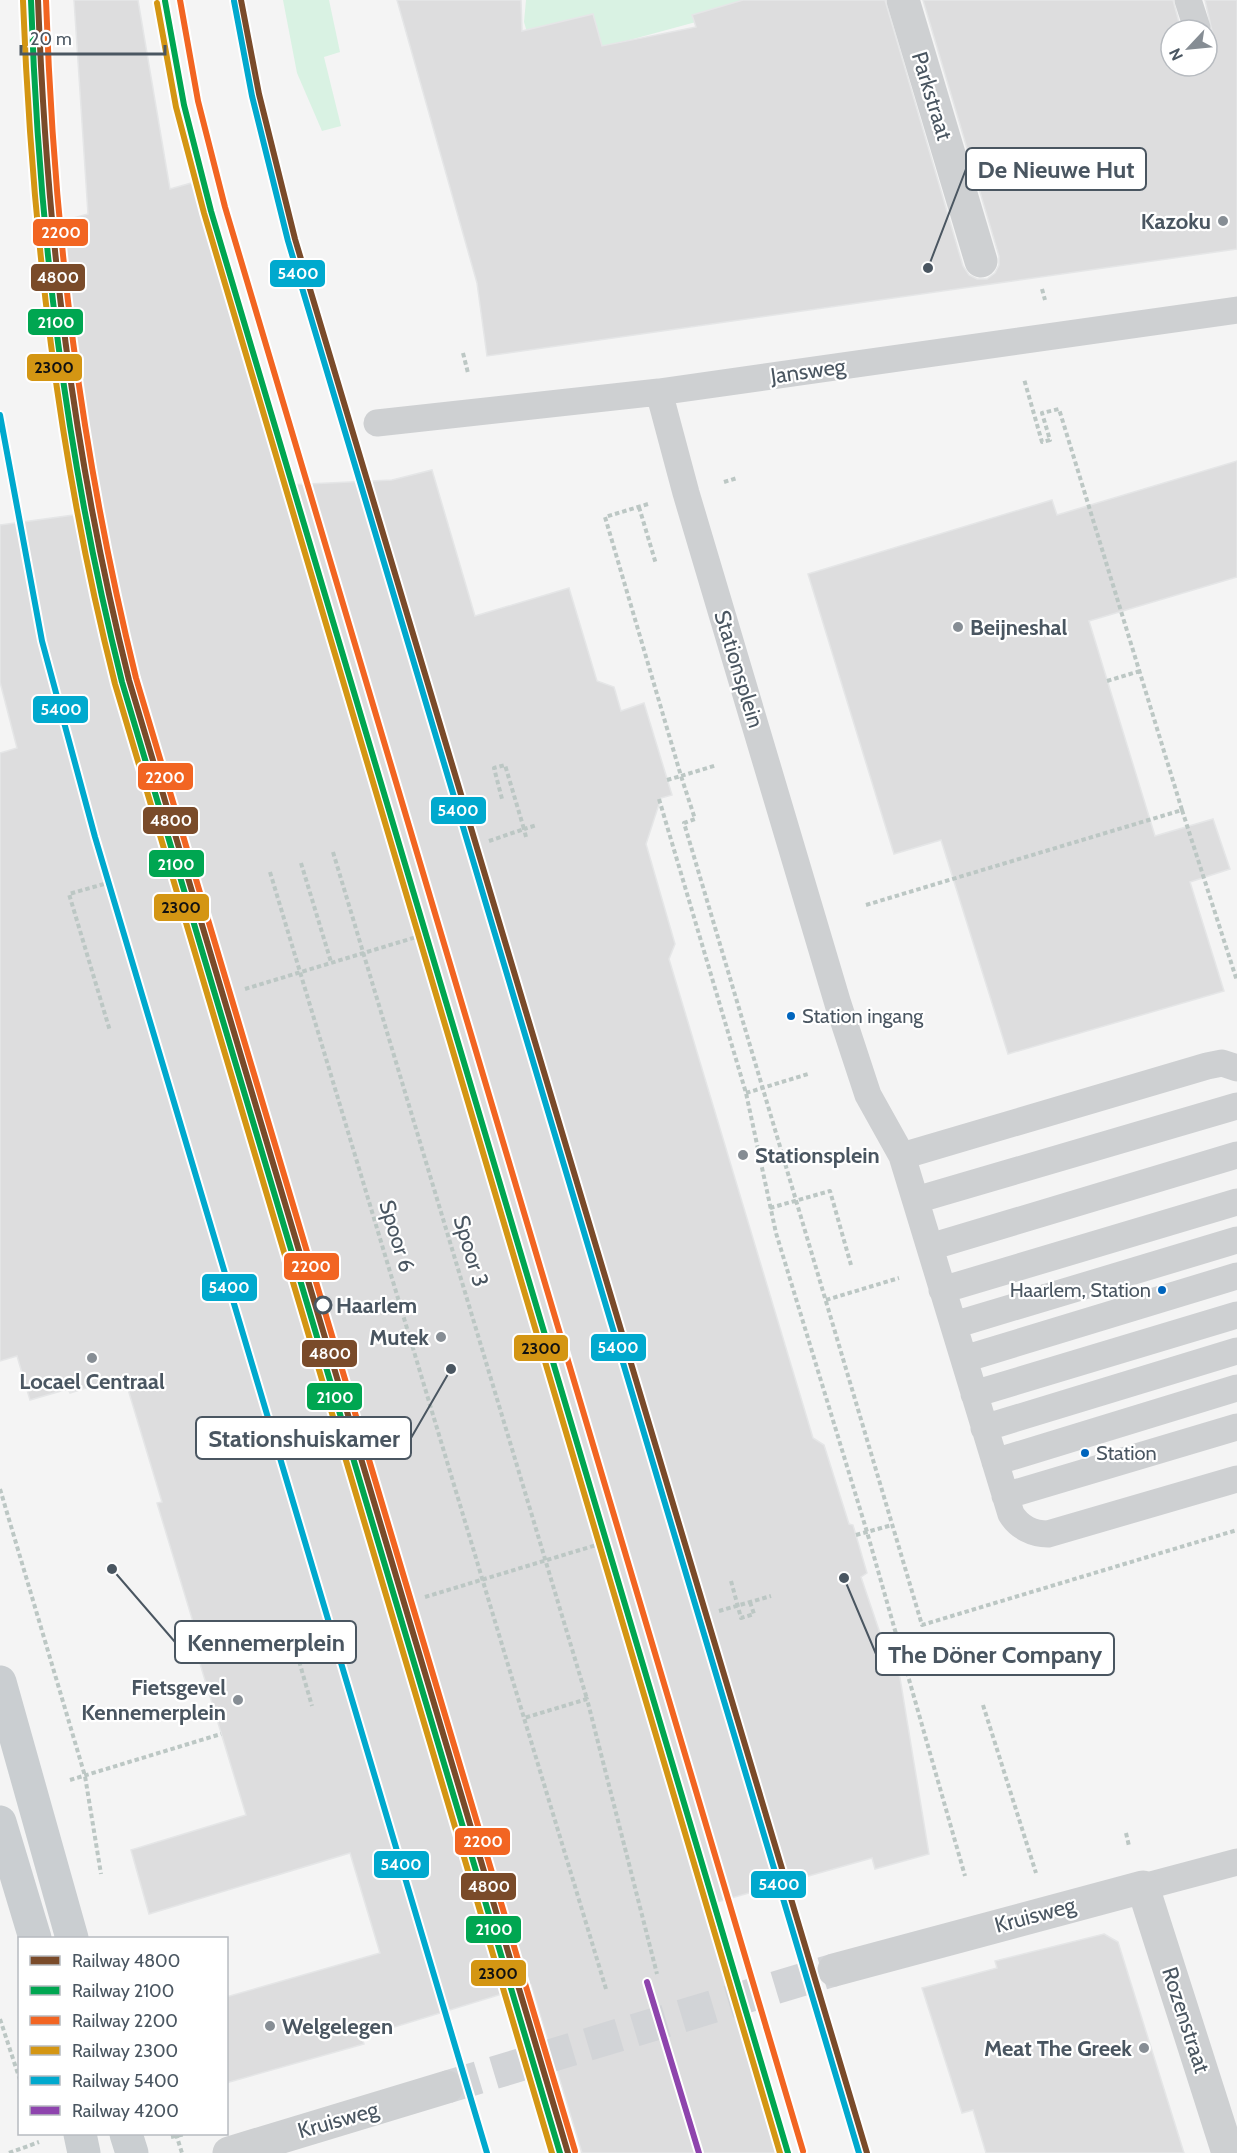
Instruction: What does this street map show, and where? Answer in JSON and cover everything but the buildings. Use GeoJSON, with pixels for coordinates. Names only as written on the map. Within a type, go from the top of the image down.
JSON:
{"type":"FeatureCollection","features":[{"type":"Feature","properties":{"kind":"main road"},"geometry":{"type":"LineString","coordinates":[[0,1682],[72,1937]]}},
{"type":"Feature","properties":{"kind":"main road"},"geometry":{"type":"LineString","coordinates":[[0,1822],[35,1937]]}},
{"type":"Feature","properties":{"kind":"main road"},"geometry":{"type":"LineString","coordinates":[[80,2135],[84,2153]]}},
{"type":"Feature","properties":{"kind":"street","name":"Parkstraat"},"geometry":{"type":"LineString","coordinates":[[903,0],[981,261]]}},
{"type":"Feature","properties":{"kind":"street","name":"Kruisweg"},"geometry":{"type":"LineString","coordinates":[[834,1970],[1143,1887]]}},
{"type":"Feature","properties":{"kind":"street","name":"Rozenstraat"},"geometry":{"type":"LineString","coordinates":[[1143,1887],[1228,2153]]}},
{"type":"Feature","properties":{"kind":"street","name":"Kruisweg"},"geometry":{"type":"LineString","coordinates":[[229,2153],[447,2088]]}},
{"type":"Feature","properties":{"kind":"lane"},"geometry":{"type":"LineString","coordinates":[[1188,0],[1194,18]]}},
{"type":"Feature","properties":{"kind":"lane","name":"Jansweg"},"geometry":{"type":"LineString","coordinates":[[377,423],[659,392],[1237,310]]}},
{"type":"Feature","properties":{"kind":"lane","name":"Stationsplein"},"geometry":{"type":"LineString","coordinates":[[659,392],[686,493],[838,1004],[868,1095],[902,1156],[1011,1514],[1020,1525],[1039,1534],[1048,1534],[1237,1479]]}},
{"type":"Feature","properties":{"kind":"lane"},"geometry":{"type":"LineString","coordinates":[[902,1156],[1207,1065],[1222,1063],[1237,1068]]}},
{"type":"Feature","properties":{"kind":"lane"},"geometry":{"type":"LineString","coordinates":[[916,1200],[1237,1106]]}},
{"type":"Feature","properties":{"kind":"lane"},"geometry":{"type":"LineString","coordinates":[[930,1247],[1237,1155]]}},
{"type":"Feature","properties":{"kind":"lane"},"geometry":{"type":"LineString","coordinates":[[942,1290],[1237,1202]]}},
{"type":"Feature","properties":{"kind":"lane"},"geometry":{"type":"LineString","coordinates":[[954,1325],[1237,1240]]}},
{"type":"Feature","properties":{"kind":"lane"},"geometry":{"type":"LineString","coordinates":[[964,1359],[1237,1276]]}},
{"type":"Feature","properties":{"kind":"lane"},"geometry":{"type":"LineString","coordinates":[[974,1394],[1237,1315]]}},
{"type":"Feature","properties":{"kind":"lane"},"geometry":{"type":"LineString","coordinates":[[984,1428],[1237,1351]]}},
{"type":"Feature","properties":{"kind":"lane"},"geometry":{"type":"LineString","coordinates":[[994,1462],[1237,1388]]}},
{"type":"Feature","properties":{"kind":"lane"},"geometry":{"type":"LineString","coordinates":[[1005,1496],[1237,1426]]}},
{"type":"Feature","properties":{"kind":"lane","name":"Kruisweg"},"geometry":{"type":"LineString","coordinates":[[1143,1887],[1237,1862]]}},
{"type":"Feature","properties":{"kind":"path"},"geometry":{"type":"LineString","coordinates":[[463,352],[469,377]]}},
{"type":"Feature","properties":{"kind":"path"},"geometry":{"type":"LineString","coordinates":[[1022,373],[1042,442],[1050,440],[1042,413],[1059,409],[1237,981]]}},
{"type":"Feature","properties":{"kind":"path"},"geometry":{"type":"LineString","coordinates":[[648,504],[605,517],[694,819],[684,823],[922,1625],[1237,1530]]}},
{"type":"Feature","properties":{"kind":"path"},"geometry":{"type":"LineString","coordinates":[[639,507],[656,564]]}},
{"type":"Feature","properties":{"kind":"path"},"geometry":{"type":"LineString","coordinates":[[1107,681],[1140,671]]}},
{"type":"Feature","properties":{"kind":"path"},"geometry":{"type":"LineString","coordinates":[[502,799],[494,768],[506,765],[526,837],[512,796]]}},
{"type":"Feature","properties":{"kind":"path"},"geometry":{"type":"LineString","coordinates":[[667,780],[717,765]]}},
{"type":"Feature","properties":{"kind":"path"},"geometry":{"type":"LineString","coordinates":[[659,798],[746,1093],[770,1208],[867,1532],[965,1875]]}},
{"type":"Feature","properties":{"kind":"path"},"geometry":{"type":"LineString","coordinates":[[866,905],[1182,810]]}},
{"type":"Feature","properties":{"kind":"path"},"geometry":{"type":"LineString","coordinates":[[489,841],[537,825]]}},
{"type":"Feature","properties":{"kind":"path","name":"Spoor 3"},"geometry":{"type":"LineString","coordinates":[[333,852],[547,1560],[587,1699],[657,1974]]}},
{"type":"Feature","properties":{"kind":"path"},"geometry":{"type":"LineString","coordinates":[[301,863],[331,962]]}},
{"type":"Feature","properties":{"kind":"path","name":"Spoor 6"},"geometry":{"type":"LineString","coordinates":[[270,872],[606,1989]]}},
{"type":"Feature","properties":{"kind":"path"},"geometry":{"type":"LineString","coordinates":[[104,884],[69,894],[110,1031]]}},
{"type":"Feature","properties":{"kind":"path"},"geometry":{"type":"LineString","coordinates":[[245,989],[423,934]]}},
{"type":"Feature","properties":{"kind":"path"},"geometry":{"type":"LineString","coordinates":[[746,1093],[808,1074]]}},
{"type":"Feature","properties":{"kind":"path"},"geometry":{"type":"LineString","coordinates":[[770,1208],[830,1191],[851,1265]]}},
{"type":"Feature","properties":{"kind":"path"},"geometry":{"type":"LineString","coordinates":[[0,1491],[85,1776],[101,1878]]}},
{"type":"Feature","properties":{"kind":"path"},"geometry":{"type":"LineString","coordinates":[[856,1535],[892,1525]]}},
{"type":"Feature","properties":{"kind":"path"},"geometry":{"type":"LineString","coordinates":[[425,1597],[603,1543]]}},
{"type":"Feature","properties":{"kind":"path"},"geometry":{"type":"LineString","coordinates":[[730,1581],[741,1618],[754,1614],[750,1602]]}},
{"type":"Feature","properties":{"kind":"path"},"geometry":{"type":"LineString","coordinates":[[719,1611],[771,1596]]}},
{"type":"Feature","properties":{"kind":"path"},"geometry":{"type":"LineString","coordinates":[[295,1647],[312,1706]]}},
{"type":"Feature","properties":{"kind":"path"},"geometry":{"type":"LineString","coordinates":[[524,1718],[587,1699]]}},
{"type":"Feature","properties":{"kind":"path"},"geometry":{"type":"LineString","coordinates":[[983,1705],[1037,1877]]}},
{"type":"Feature","properties":{"kind":"path"},"geometry":{"type":"LineString","coordinates":[[31,1792],[221,1734]]}},
{"type":"Feature","properties":{"kind":"path"},"geometry":{"type":"LineString","coordinates":[[0,2019],[18,2074]]}},
{"type":"Feature","properties":{"kind":"path"},"geometry":{"type":"LineString","coordinates":[[176,2135],[182,2153]]}},
{"type":"Feature","properties":{"kind":"path"},"geometry":{"type":"LineString","coordinates":[[9,2153],[39,2141]]}},
{"type":"Feature","properties":{"kind":"green space"},"geometry":{"type":"Polygon","coordinates":[[[283,0],[329,0],[340,52],[324,57],[341,126],[322,131],[297,73],[283,0]]]}},
{"type":"Feature","properties":{"kind":"green space"},"geometry":{"type":"Polygon","coordinates":[[[526,0],[777,0],[556,60],[544,91],[524,22],[526,0]]]}},
{"type":"Feature","properties":{"kind":"tunnel"},"geometry":{"type":"LineString","coordinates":[[447,2087],[834,1970]]}},
{"type":"Feature","properties":{"kind":"rail line","name":"2100"},"geometry":{"type":"LineString","coordinates":[[31,0],[41,173],[58,343],[85,512],[122,682],[560,2153]]}},
{"type":"Feature","properties":{"kind":"rail line","name":"4800"},"geometry":{"type":"LineString","coordinates":[[38,0],[48,173],[66,342],[92,510],[129,680],[568,2153]]}},
{"type":"Feature","properties":{"kind":"rail line","name":"2200"},"geometry":{"type":"LineString","coordinates":[[46,0],[56,173],[73,342],[99,509],[136,678],[575,2151]]}},
{"type":"Feature","properties":{"kind":"rail line","name":"2200"},"geometry":{"type":"LineString","coordinates":[[180,0],[198,101],[225,207],[803,2151]]}},
{"type":"Feature","properties":{"kind":"rail line","name":"4800"},"geometry":{"type":"LineString","coordinates":[[241,0],[259,94],[295,239],[867,2153]]}},
{"type":"Feature","properties":{"kind":"rail line","name":"2300"},"geometry":{"type":"LineString","coordinates":[[23,1],[33,174],[51,345],[78,515],[115,684],[552,2153]]}},
{"type":"Feature","properties":{"kind":"rail line","name":"2100"},"geometry":{"type":"LineString","coordinates":[[165,1],[184,105],[211,211],[788,2153]]}},
{"type":"Feature","properties":{"kind":"rail line","name":"5400"},"geometry":{"type":"LineString","coordinates":[[234,1],[252,96],[288,241],[859,2153]]}},
{"type":"Feature","properties":{"kind":"rail line","name":"2300"},"geometry":{"type":"LineString","coordinates":[[157,3],[176,107],[204,213],[780,2153]]}},
{"type":"Feature","properties":{"kind":"rail line","name":"5400"},"geometry":{"type":"LineString","coordinates":[[0,415],[42,641],[95,837],[487,2153]]}},
{"type":"Feature","properties":{"kind":"rail line","name":"4200"},"geometry":{"type":"LineString","coordinates":[[647,1982],[699,2153]]}},
{"type":"Feature","properties":{"kind":"place","name":"Kazoku"},"geometry":{"type":"Point","coordinates":[1223,221]}},
{"type":"Feature","properties":{"kind":"place","name":"De Nieuwe Hut"},"geometry":{"type":"Point","coordinates":[928,268]}},
{"type":"Feature","properties":{"kind":"place","name":"Beijneshal"},"geometry":{"type":"Point","coordinates":[958,627]}},
{"type":"Feature","properties":{"kind":"place","name":"Station ingang"},"geometry":{"type":"Point","coordinates":[791,1016]}},
{"type":"Feature","properties":{"kind":"place","name":"Stationsplein"},"geometry":{"type":"Point","coordinates":[743,1155]}},
{"type":"Feature","properties":{"kind":"place","name":"Haarlem, Station"},"geometry":{"type":"Point","coordinates":[1162,1290]}},
{"type":"Feature","properties":{"kind":"place","name":"Haarlem"},"geometry":{"type":"Point","coordinates":[323,1305]}},
{"type":"Feature","properties":{"kind":"place","name":"Mutek"},"geometry":{"type":"Point","coordinates":[441,1337]}},
{"type":"Feature","properties":{"kind":"place","name":"Locael Centraal"},"geometry":{"type":"Point","coordinates":[92,1358]}},
{"type":"Feature","properties":{"kind":"place","name":"Stationshuiskamer"},"geometry":{"type":"Point","coordinates":[451,1369]}},
{"type":"Feature","properties":{"kind":"place","name":"Station"},"geometry":{"type":"Point","coordinates":[1085,1453]}},
{"type":"Feature","properties":{"kind":"place","name":"Kennemerplein"},"geometry":{"type":"Point","coordinates":[112,1569]}},
{"type":"Feature","properties":{"kind":"place","name":"The Döner Company"},"geometry":{"type":"Point","coordinates":[844,1578]}},
{"type":"Feature","properties":{"kind":"place","name":"Fietsgevel Kennemerplein"},"geometry":{"type":"Point","coordinates":[238,1700]}},
{"type":"Feature","properties":{"kind":"place","name":"Welgelegen"},"geometry":{"type":"Point","coordinates":[270,2026]}},
{"type":"Feature","properties":{"kind":"place","name":"Meat The Greek"},"geometry":{"type":"Point","coordinates":[1144,2048]}}]}
